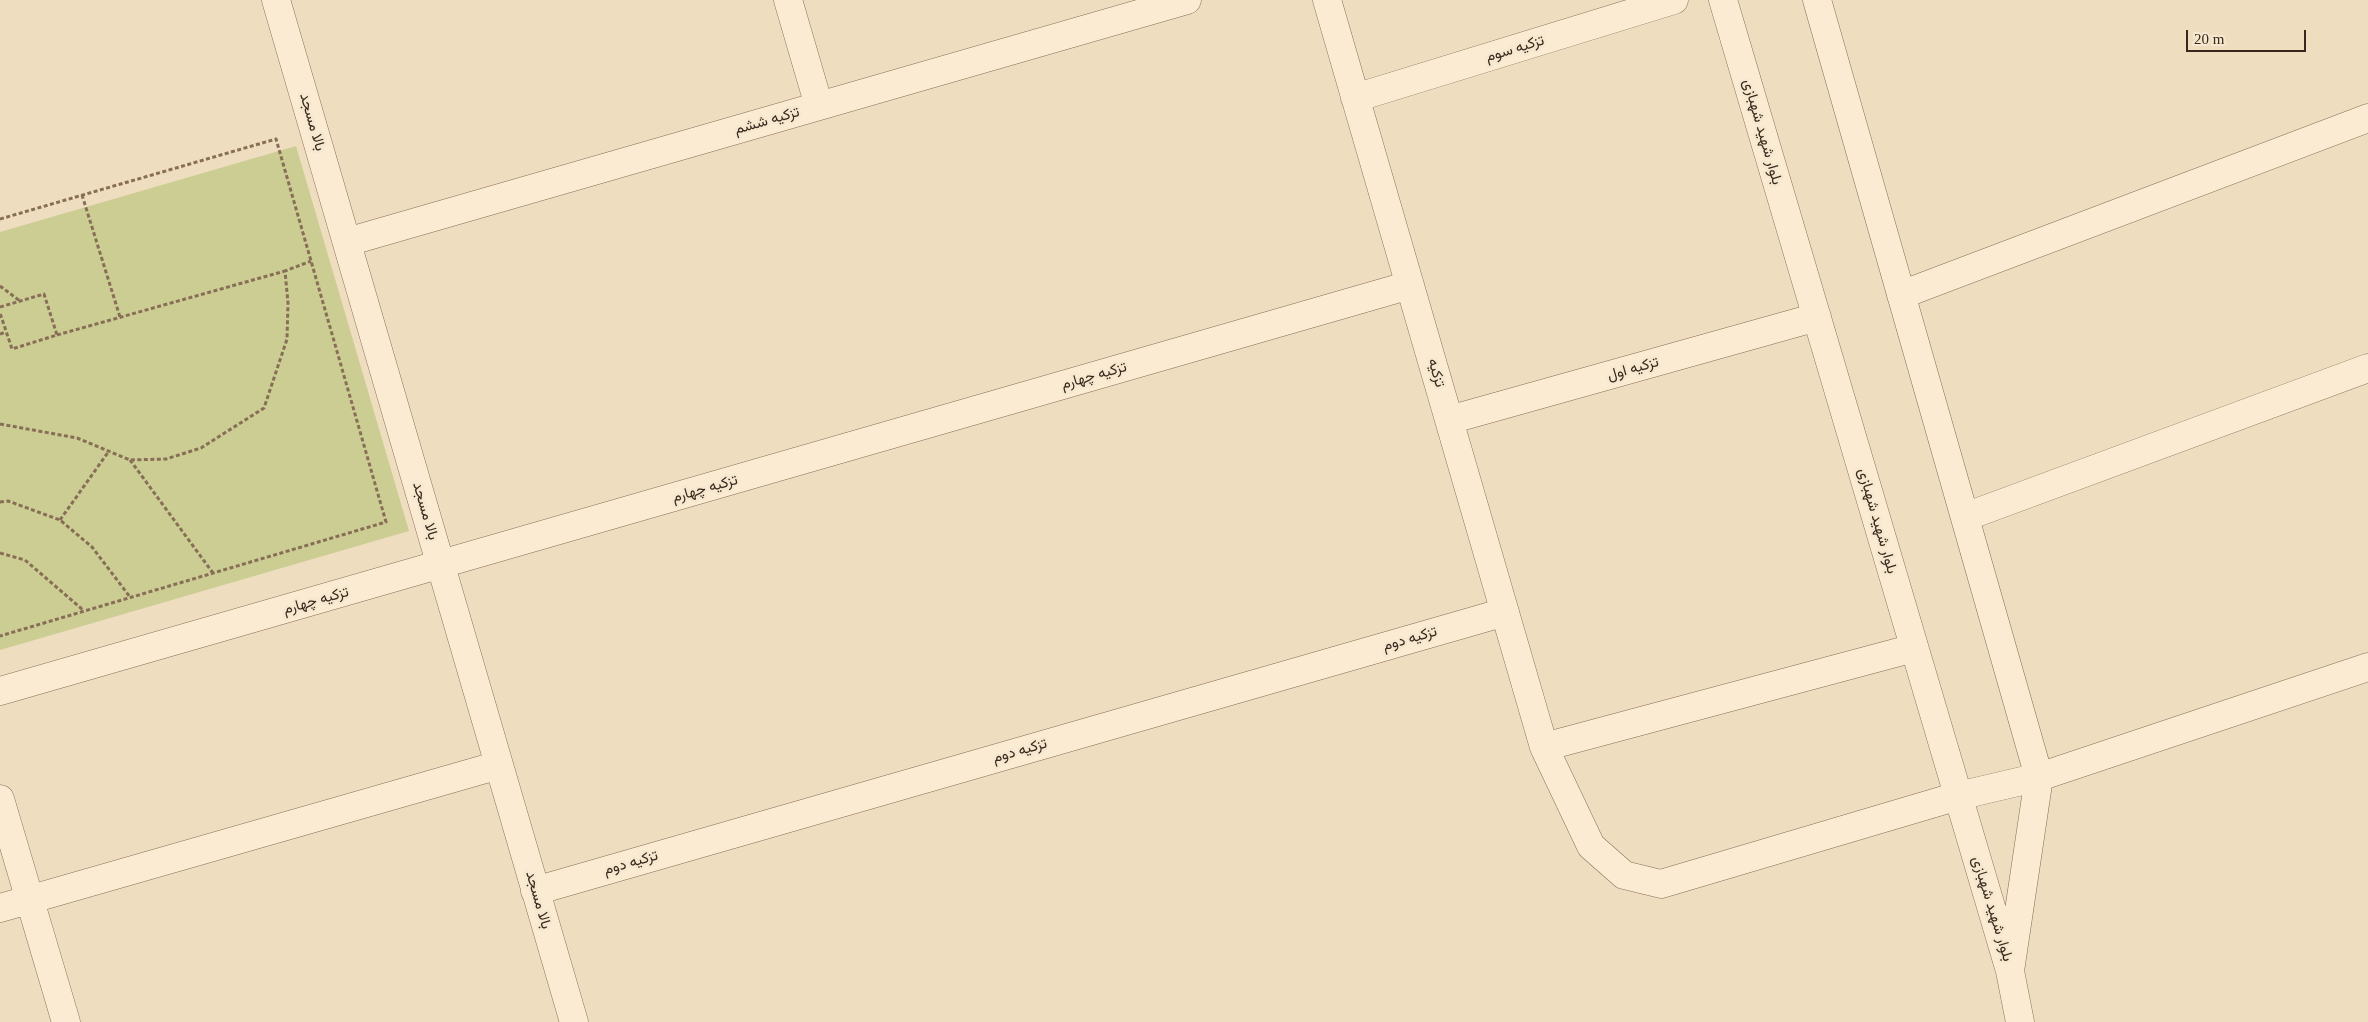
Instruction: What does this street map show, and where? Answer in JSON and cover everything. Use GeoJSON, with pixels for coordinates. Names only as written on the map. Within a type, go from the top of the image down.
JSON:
{"type":"FeatureCollection","features":[{"type":"Feature","properties":{"kind":"street","name":"بالا مسجد"},"geometry":{"type":"LineString","coordinates":[[276,0],[574,1022]]}},
{"type":"Feature","properties":{"kind":"street"},"geometry":{"type":"LineString","coordinates":[[788,0],[819,106]]}},
{"type":"Feature","properties":{"kind":"street","name":"تزکیه ششم"},"geometry":{"type":"LineString","coordinates":[[349,249],[819,106],[1187,0]]}},
{"type":"Feature","properties":{"kind":"street","name":"تزکیه"},"geometry":{"type":"LineString","coordinates":[[1327,0],[1544,747],[1591,846],[1624,875],[1660,884],[1958,796],[2039,777],[2368,667]]}},
{"type":"Feature","properties":{"kind":"street","name":"تزکیه سوم"},"geometry":{"type":"LineString","coordinates":[[1356,98],[1674,0]]}},
{"type":"Feature","properties":{"kind":"street","name":"بلوار شهید شهبازی"},"geometry":{"type":"LineString","coordinates":[[1723,0],[2010,971]]}},
{"type":"Feature","properties":{"kind":"street","name":"بلوار شهید شهبازی"},"geometry":{"type":"LineString","coordinates":[[1817,0],[2039,777],[2010,971]]}},
{"type":"Feature","properties":{"kind":"street"},"geometry":{"type":"LineString","coordinates":[[1901,294],[2368,118]]}},
{"type":"Feature","properties":{"kind":"street","name":"تزکیه چهارم"},"geometry":{"type":"LineString","coordinates":[[0,691],[1410,286]]}},
{"type":"Feature","properties":{"kind":"street","name":"تزکیه اول"},"geometry":{"type":"LineString","coordinates":[[1449,420],[1816,317]]}},
{"type":"Feature","properties":{"kind":"street"},"geometry":{"type":"LineString","coordinates":[[1965,517],[2368,368]]}},
{"type":"Feature","properties":{"kind":"street","name":"تزکیه دوم"},"geometry":{"type":"LineString","coordinates":[[536,891],[1505,612]]}},
{"type":"Feature","properties":{"kind":"street"},"geometry":{"type":"LineString","coordinates":[[1544,747],[1914,648]]}},
{"type":"Feature","properties":{"kind":"street"},"geometry":{"type":"LineString","coordinates":[[0,908],[499,765]]}},
{"type":"Feature","properties":{"kind":"street"},"geometry":{"type":"LineString","coordinates":[[0,799],[66,1022]]}},
{"type":"Feature","properties":{"kind":"street"},"geometry":{"type":"LineString","coordinates":[[2010,971],[2020,1022]]}},
{"type":"Feature","properties":{"kind":"path"},"geometry":{"type":"LineString","coordinates":[[0,219],[276,139],[386,522],[0,636]]}},
{"type":"Feature","properties":{"kind":"path"},"geometry":{"type":"LineString","coordinates":[[82,195],[120,317]]}},
{"type":"Feature","properties":{"kind":"path"},"geometry":{"type":"LineString","coordinates":[[0,313],[12,349],[285,271],[311,260],[349,249]]}},
{"type":"Feature","properties":{"kind":"path"},"geometry":{"type":"LineString","coordinates":[[0,424],[77,438],[130,460],[166,459],[201,448],[264,408],[286,339],[288,303],[285,271]]}},
{"type":"Feature","properties":{"kind":"path"},"geometry":{"type":"LineString","coordinates":[[0,286],[21,301]]}},
{"type":"Feature","properties":{"kind":"path"},"geometry":{"type":"LineString","coordinates":[[0,307],[44,294],[57,335]]}},
{"type":"Feature","properties":{"kind":"path"},"geometry":{"type":"LineString","coordinates":[[0,334],[6,332]]}},
{"type":"Feature","properties":{"kind":"path"},"geometry":{"type":"LineString","coordinates":[[60,520],[109,451]]}},
{"type":"Feature","properties":{"kind":"path"},"geometry":{"type":"LineString","coordinates":[[130,460],[213,573]]}},
{"type":"Feature","properties":{"kind":"path"},"geometry":{"type":"LineString","coordinates":[[0,502],[8,501],[60,520],[92,547],[130,597]]}},
{"type":"Feature","properties":{"kind":"path"},"geometry":{"type":"LineString","coordinates":[[0,553],[25,560],[83,611]]}},
{"type":"Feature","properties":{"kind":"green space"},"geometry":{"type":"Polygon","coordinates":[[[296,146],[409,531],[0,650],[0,232],[296,146]]]}}]}
